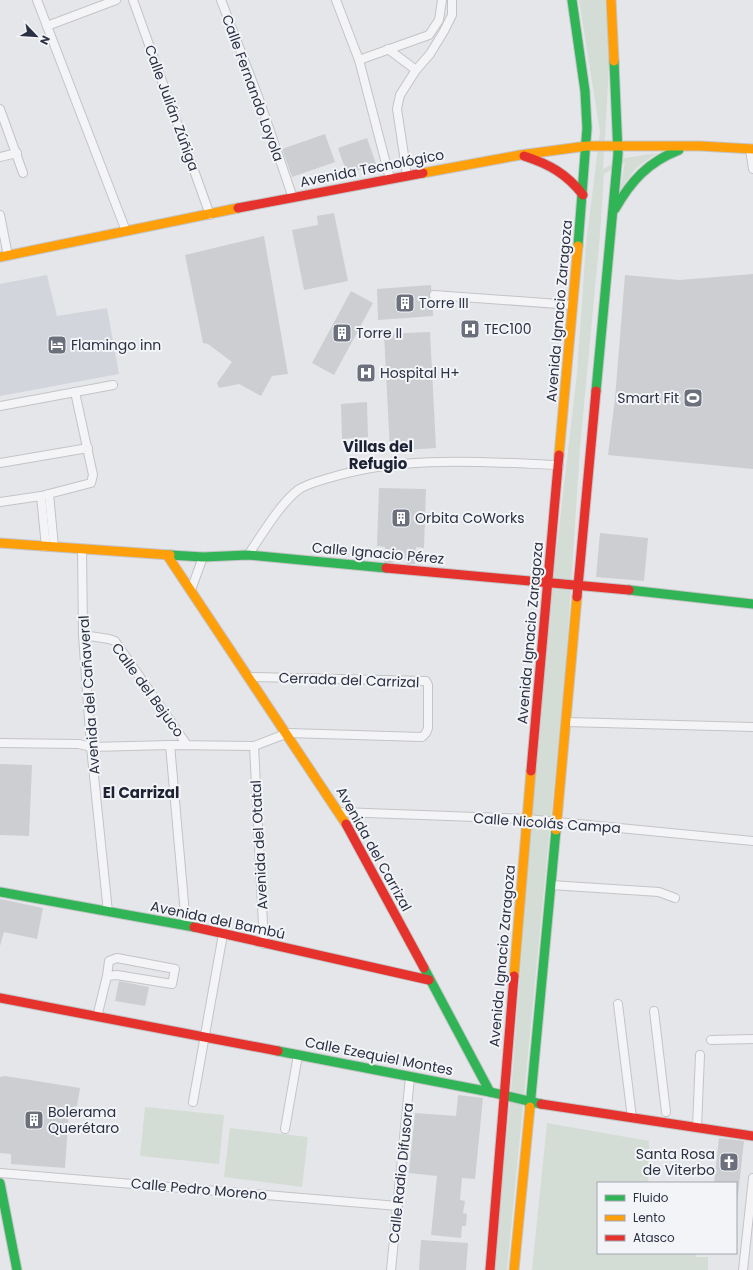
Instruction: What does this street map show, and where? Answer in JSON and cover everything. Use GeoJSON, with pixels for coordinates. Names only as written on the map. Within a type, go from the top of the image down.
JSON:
{"type":"FeatureCollection","features":[{"type":"Feature","properties":{"kind":"main road","name":"Avenida Ignacio Zaragoza"},"geometry":{"type":"LineString","coordinates":[[490,1270],[527,819],[587,146],[588,125],[583,74],[572,0]]}},
{"type":"Feature","properties":{"kind":"main road"},"geometry":{"type":"LineString","coordinates":[[514,1270],[531,1102],[619,147],[611,0]]}},
{"type":"Feature","properties":{"kind":"main road","name":"Avenida Tecnológico"},"geometry":{"type":"LineString","coordinates":[[4,257],[407,175],[520,155],[587,146],[690,146],[751,149]]}},
{"type":"Feature","properties":{"kind":"main road"},"geometry":{"type":"LineString","coordinates":[[612,216],[625,190],[641,170],[664,155],[690,146]]}},
{"type":"Feature","properties":{"kind":"main road"},"geometry":{"type":"LineString","coordinates":[[520,155],[544,161],[565,173],[583,196]]}},
{"type":"Feature","properties":{"kind":"main road","name":"Calle Ignacio Pérez"},"geometry":{"type":"LineString","coordinates":[[0,543],[204,557],[248,555],[548,583],[578,584],[753,604]]}},
{"type":"Feature","properties":{"kind":"main road","name":"Avenida del Carrizal"},"geometry":{"type":"LineString","coordinates":[[167,555],[288,733],[306,764],[340,812],[490,1092]]}},
{"type":"Feature","properties":{"kind":"main road","name":"Avenida del Bambú"},"geometry":{"type":"LineString","coordinates":[[0,892],[186,925],[264,944],[429,980]]}},
{"type":"Feature","properties":{"kind":"main road","name":"Calle Ezequiel Montes"},"geometry":{"type":"LineString","coordinates":[[0,998],[490,1092],[505,1097],[531,1102],[753,1136]]}},
{"type":"Feature","properties":{"kind":"main road"},"geometry":{"type":"LineString","coordinates":[[0,1183],[17,1270]]}},
{"type":"Feature","properties":{"kind":"street"},"geometry":{"type":"LineString","coordinates":[[37,0],[126,231]]}},
{"type":"Feature","properties":{"kind":"street"},"geometry":{"type":"LineString","coordinates":[[47,26],[116,0]]}},
{"type":"Feature","properties":{"kind":"street","name":"Calle Julián Zúñiga"},"geometry":{"type":"LineString","coordinates":[[133,0],[210,215]]}},
{"type":"Feature","properties":{"kind":"street","name":"Calle Fernando Loyola"},"geometry":{"type":"LineString","coordinates":[[221,0],[259,99],[293,198]]}},
{"type":"Feature","properties":{"kind":"street"},"geometry":{"type":"LineString","coordinates":[[336,0],[359,60],[390,179]]}},
{"type":"Feature","properties":{"kind":"street"},"geometry":{"type":"LineString","coordinates":[[359,60],[429,35],[440,20],[442,0]]}},
{"type":"Feature","properties":{"kind":"street"},"geometry":{"type":"LineString","coordinates":[[407,175],[397,109],[400,95],[416,70],[430,54],[444,31],[452,15],[452,0]]}},
{"type":"Feature","properties":{"kind":"street"},"geometry":{"type":"LineString","coordinates":[[388,49],[416,70]]}},
{"type":"Feature","properties":{"kind":"street"},"geometry":{"type":"LineString","coordinates":[[0,109],[17,153],[22,173]]}},
{"type":"Feature","properties":{"kind":"street"},"geometry":{"type":"LineString","coordinates":[[751,149],[753,169]]}},
{"type":"Feature","properties":{"kind":"street"},"geometry":{"type":"LineString","coordinates":[[0,157],[17,153]]}},
{"type":"Feature","properties":{"kind":"street"},"geometry":{"type":"LineString","coordinates":[[0,215],[4,257]]}},
{"type":"Feature","properties":{"kind":"street"},"geometry":{"type":"LineString","coordinates":[[434,295],[572,305]]}},
{"type":"Feature","properties":{"kind":"street"},"geometry":{"type":"LineString","coordinates":[[0,406],[113,385]]}},
{"type":"Feature","properties":{"kind":"street"},"geometry":{"type":"LineString","coordinates":[[0,502],[45,495],[91,483],[93,475],[88,448],[74,392]]}},
{"type":"Feature","properties":{"kind":"street"},"geometry":{"type":"LineString","coordinates":[[0,463],[88,448]]}},
{"type":"Feature","properties":{"kind":"street"},"geometry":{"type":"LineString","coordinates":[[248,555],[283,506],[298,490],[314,482],[352,470],[430,462],[559,465]]}},
{"type":"Feature","properties":{"kind":"street"},"geometry":{"type":"LineString","coordinates":[[45,495],[50,547]]}},
{"type":"Feature","properties":{"kind":"street","name":"Avenida del Cañaveral"},"geometry":{"type":"LineString","coordinates":[[82,549],[83,635],[91,747],[108,912]]}},
{"type":"Feature","properties":{"kind":"street"},"geometry":{"type":"LineString","coordinates":[[191,590],[204,557]]}},
{"type":"Feature","properties":{"kind":"street","name":"Calle del Bejuco"},"geometry":{"type":"LineString","coordinates":[[83,635],[115,641],[187,745]]}},
{"type":"Feature","properties":{"kind":"street","name":"Cerrada del Carrizal"},"geometry":{"type":"LineString","coordinates":[[249,677],[420,679],[426,681],[428,685],[428,728],[422,737],[288,733]]}},
{"type":"Feature","properties":{"kind":"street"},"geometry":{"type":"LineString","coordinates":[[566,722],[753,727]]}},
{"type":"Feature","properties":{"kind":"street"},"geometry":{"type":"LineString","coordinates":[[0,743],[79,744],[91,747],[170,745],[254,746],[288,733]]}},
{"type":"Feature","properties":{"kind":"street"},"geometry":{"type":"LineString","coordinates":[[170,745],[186,925]]}},
{"type":"Feature","properties":{"kind":"street","name":"Avenida del Otatal"},"geometry":{"type":"LineString","coordinates":[[254,746],[264,944]]}},
{"type":"Feature","properties":{"kind":"street","name":"Calle Nicolás Campa"},"geometry":{"type":"LineString","coordinates":[[340,812],[557,821],[753,841]]}},
{"type":"Feature","properties":{"kind":"street"},"geometry":{"type":"LineString","coordinates":[[551,885],[659,892],[675,898]]}},
{"type":"Feature","properties":{"kind":"street"},"geometry":{"type":"LineString","coordinates":[[192,1102],[223,934]]}},
{"type":"Feature","properties":{"kind":"street"},"geometry":{"type":"LineString","coordinates":[[97,1017],[107,976],[109,960],[117,958],[175,970],[172,984],[117,975],[107,976]]}},
{"type":"Feature","properties":{"kind":"street"},"geometry":{"type":"LineString","coordinates":[[618,1004],[632,1118]]}},
{"type":"Feature","properties":{"kind":"street"},"geometry":{"type":"LineString","coordinates":[[654,1011],[666,1112]]}},
{"type":"Feature","properties":{"kind":"street"},"geometry":{"type":"LineString","coordinates":[[711,1040],[753,1038]]}},
{"type":"Feature","properties":{"kind":"street"},"geometry":{"type":"LineString","coordinates":[[285,1129],[298,1055]]}},
{"type":"Feature","properties":{"kind":"street"},"geometry":{"type":"LineString","coordinates":[[697,1128],[700,1055]]}},
{"type":"Feature","properties":{"kind":"street","name":"Calle Radio Difusora"},"geometry":{"type":"LineString","coordinates":[[391,1270],[410,1077]]}},
{"type":"Feature","properties":{"kind":"street","name":"Calle Pedro Moreno"},"geometry":{"type":"LineString","coordinates":[[0,1173],[398,1206]]}},
{"type":"Feature","properties":{"kind":"street"},"geometry":{"type":"LineString","coordinates":[[743,1270],[753,1178]]}},
{"type":"Feature","properties":{"kind":"shaded area"},"geometry":{"type":"Polygon","coordinates":[[[579,0],[605,0],[610,50],[603,169],[625,158],[657,153],[636,168],[620,190],[625,162],[604,174],[600,235],[580,448],[566,663],[507,1270],[494,1270],[511,1092],[537,752],[554,571],[577,374],[586,244],[600,132],[579,0]]]}},
{"type":"Feature","properties":{"kind":"shaded area","name":"Flamingo inn"},"geometry":{"type":"Polygon","coordinates":[[[47,275],[57,316],[107,308],[119,374],[0,396],[0,284],[47,275]]]}},
{"type":"Feature","properties":{"kind":"shaded area"},"geometry":{"type":"Polygon","coordinates":[[[145,1107],[224,1115],[219,1164],[140,1156],[145,1107]]]}},
{"type":"Feature","properties":{"kind":"shaded area"},"geometry":{"type":"Polygon","coordinates":[[[547,1123],[649,1141],[648,1182],[597,1182],[597,1254],[696,1254],[696,1257],[708,1257],[708,1270],[532,1270],[547,1123]]]}},
{"type":"Feature","properties":{"kind":"shaded area"},"geometry":{"type":"Polygon","coordinates":[[[230,1128],[308,1137],[302,1187],[224,1177],[230,1128]]]}},
{"type":"Feature","properties":{"kind":"building"},"geometry":{"type":"Polygon","coordinates":[[[325,134],[335,162],[292,177],[282,149],[325,134]]]}},
{"type":"Feature","properties":{"kind":"building"},"geometry":{"type":"Polygon","coordinates":[[[367,138],[376,164],[347,174],[338,148],[367,138]]]}},
{"type":"Feature","properties":{"kind":"building"},"geometry":{"type":"Polygon","coordinates":[[[334,213],[348,281],[304,290],[292,230],[318,225],[317,216],[334,213]]]}},
{"type":"Feature","properties":{"kind":"building"},"geometry":{"type":"Polygon","coordinates":[[[264,236],[288,374],[272,376],[261,396],[239,384],[219,388],[217,383],[232,362],[208,344],[203,343],[185,255],[264,236]]]}},
{"type":"Feature","properties":{"kind":"building"},"geometry":{"type":"Polygon","coordinates":[[[753,274],[753,469],[608,455],[615,398],[625,275],[679,280],[753,274]]]}},
{"type":"Feature","properties":{"kind":"building","name":"Torre III"},"geometry":{"type":"Polygon","coordinates":[[[431,285],[433,316],[378,320],[377,289],[431,285]]]}},
{"type":"Feature","properties":{"kind":"building","name":"Torre II"},"geometry":{"type":"Polygon","coordinates":[[[351,291],[373,303],[334,375],[312,363],[351,291]]]}},
{"type":"Feature","properties":{"kind":"building"},"geometry":{"type":"Polygon","coordinates":[[[430,332],[436,448],[390,451],[384,334],[430,332]]]}},
{"type":"Feature","properties":{"kind":"building"},"geometry":{"type":"Polygon","coordinates":[[[367,402],[368,437],[342,439],[341,404],[367,402]]]}},
{"type":"Feature","properties":{"kind":"building","name":"Orbita CoWorks"},"geometry":{"type":"Polygon","coordinates":[[[379,488],[426,489],[424,548],[416,547],[415,564],[407,564],[407,559],[395,558],[393,563],[384,563],[385,547],[377,546],[379,488]]]}},
{"type":"Feature","properties":{"kind":"building"},"geometry":{"type":"Polygon","coordinates":[[[600,533],[648,538],[644,581],[596,577],[600,533]]]}},
{"type":"Feature","properties":{"kind":"building"},"geometry":{"type":"Polygon","coordinates":[[[0,764],[32,765],[29,836],[0,835],[0,764]]]}},
{"type":"Feature","properties":{"kind":"building"},"geometry":{"type":"Polygon","coordinates":[[[0,899],[43,908],[37,939],[4,932],[0,946],[0,899]]]}},
{"type":"Feature","properties":{"kind":"building"},"geometry":{"type":"Polygon","coordinates":[[[119,981],[149,987],[145,1006],[115,1001],[119,981]]]}},
{"type":"Feature","properties":{"kind":"building","name":"Bolerama Querétaro"},"geometry":{"type":"Polygon","coordinates":[[[5,1076],[80,1088],[77,1106],[69,1108],[65,1168],[11,1164],[11,1154],[0,1153],[0,1077],[5,1076]]]}},
{"type":"Feature","properties":{"kind":"building"},"geometry":{"type":"Polygon","coordinates":[[[458,1095],[483,1098],[475,1179],[462,1178],[460,1200],[465,1201],[463,1213],[467,1214],[466,1226],[462,1226],[461,1238],[431,1235],[437,1176],[409,1173],[415,1113],[456,1116],[458,1095]]]}},
{"type":"Feature","properties":{"kind":"building","name":"Santa Rosa de Viterbo"},"geometry":{"type":"Polygon","coordinates":[[[719,1138],[744,1141],[737,1204],[737,1182],[714,1182],[719,1138]]]}},
{"type":"Feature","properties":{"kind":"building"},"geometry":{"type":"Polygon","coordinates":[[[421,1240],[468,1243],[466,1270],[419,1270],[421,1240]]]}},
{"type":"Feature","properties":{"kind":"traffic: fast"},"geometry":{"type":"LineString","coordinates":[[572,0],[585,91],[587,128],[578,246]]}},
{"type":"Feature","properties":{"kind":"traffic: fast"},"geometry":{"type":"LineString","coordinates":[[596,391],[618,154],[614,61]]}},
{"type":"Feature","properties":{"kind":"traffic: fast"},"geometry":{"type":"LineString","coordinates":[[615,209],[627,190],[641,174],[658,160],[679,150]]}},
{"type":"Feature","properties":{"kind":"traffic: fast"},"geometry":{"type":"LineString","coordinates":[[170,555],[203,557],[248,555],[386,568]]}},
{"type":"Feature","properties":{"kind":"traffic: fast"},"geometry":{"type":"LineString","coordinates":[[629,590],[753,604]]}},
{"type":"Feature","properties":{"kind":"traffic: fast"},"geometry":{"type":"LineString","coordinates":[[530,1107],[556,830]]}},
{"type":"Feature","properties":{"kind":"traffic: fast"},"geometry":{"type":"LineString","coordinates":[[0,892],[194,927]]}},
{"type":"Feature","properties":{"kind":"traffic: fast"},"geometry":{"type":"LineString","coordinates":[[424,968],[490,1092]]}},
{"type":"Feature","properties":{"kind":"traffic: fast"},"geometry":{"type":"LineString","coordinates":[[278,1051],[490,1092],[541,1104]]}},
{"type":"Feature","properties":{"kind":"traffic: fast"},"geometry":{"type":"LineString","coordinates":[[0,1183],[17,1270]]}},
{"type":"Feature","properties":{"kind":"traffic: slow"},"geometry":{"type":"LineString","coordinates":[[611,0],[614,61]]}},
{"type":"Feature","properties":{"kind":"traffic: slow"},"geometry":{"type":"LineString","coordinates":[[423,173],[520,155],[587,146],[700,146],[753,149]]}},
{"type":"Feature","properties":{"kind":"traffic: slow"},"geometry":{"type":"LineString","coordinates":[[0,257],[238,208]]}},
{"type":"Feature","properties":{"kind":"traffic: slow"},"geometry":{"type":"LineString","coordinates":[[559,455],[578,246]]}},
{"type":"Feature","properties":{"kind":"traffic: slow"},"geometry":{"type":"LineString","coordinates":[[0,543],[170,555]]}},
{"type":"Feature","properties":{"kind":"traffic: slow"},"geometry":{"type":"LineString","coordinates":[[167,555],[346,824]]}},
{"type":"Feature","properties":{"kind":"traffic: slow"},"geometry":{"type":"LineString","coordinates":[[556,830],[577,597]]}},
{"type":"Feature","properties":{"kind":"traffic: slow"},"geometry":{"type":"LineString","coordinates":[[514,976],[531,771]]}},
{"type":"Feature","properties":{"kind":"traffic: slow"},"geometry":{"type":"LineString","coordinates":[[514,1270],[530,1107]]}},
{"type":"Feature","properties":{"kind":"traffic: jam"},"geometry":{"type":"LineString","coordinates":[[524,156],[549,166],[557,171],[571,181],[583,195]]}},
{"type":"Feature","properties":{"kind":"traffic: jam"},"geometry":{"type":"LineString","coordinates":[[238,208],[423,173]]}},
{"type":"Feature","properties":{"kind":"traffic: jam"},"geometry":{"type":"LineString","coordinates":[[577,597],[596,391]]}},
{"type":"Feature","properties":{"kind":"traffic: jam"},"geometry":{"type":"LineString","coordinates":[[531,771],[559,455]]}},
{"type":"Feature","properties":{"kind":"traffic: jam"},"geometry":{"type":"LineString","coordinates":[[386,568],[629,590]]}},
{"type":"Feature","properties":{"kind":"traffic: jam"},"geometry":{"type":"LineString","coordinates":[[346,824],[424,968]]}},
{"type":"Feature","properties":{"kind":"traffic: jam"},"geometry":{"type":"LineString","coordinates":[[194,927],[429,980]]}},
{"type":"Feature","properties":{"kind":"traffic: jam"},"geometry":{"type":"LineString","coordinates":[[490,1270],[514,976]]}},
{"type":"Feature","properties":{"kind":"traffic: jam"},"geometry":{"type":"LineString","coordinates":[[0,998],[278,1051]]}},
{"type":"Feature","properties":{"kind":"traffic: jam"},"geometry":{"type":"LineString","coordinates":[[541,1104],[753,1136]]}},
{"type":"Feature","properties":{"kind":"place","name":"Torre III"},"geometry":{"type":"Point","coordinates":[405,303]}},
{"type":"Feature","properties":{"kind":"place","name":"TEC100"},"geometry":{"type":"Point","coordinates":[470,329]}},
{"type":"Feature","properties":{"kind":"place","name":"Torre II"},"geometry":{"type":"Point","coordinates":[342,333]}},
{"type":"Feature","properties":{"kind":"place","name":"Flamingo inn"},"geometry":{"type":"Point","coordinates":[57,345]}},
{"type":"Feature","properties":{"kind":"place","name":"Hospital H+"},"geometry":{"type":"Point","coordinates":[366,373]}},
{"type":"Feature","properties":{"kind":"place","name":"Smart Fit"},"geometry":{"type":"Point","coordinates":[693,398]}},
{"type":"Feature","properties":{"kind":"place","name":"Orbita CoWorks"},"geometry":{"type":"Point","coordinates":[401,518]}},
{"type":"Feature","properties":{"kind":"place","name":"Bolerama Querétaro"},"geometry":{"type":"Point","coordinates":[34,1120]}},
{"type":"Feature","properties":{"kind":"place","name":"Santa Rosa de Viterbo"},"geometry":{"type":"Point","coordinates":[729,1162]}},
{"type":"Feature","properties":{"kind":"district","name":"Villas del Refugio"},"geometry":{"type":"Point","coordinates":[378,456]}},
{"type":"Feature","properties":{"kind":"district","name":"El Carrizal"},"geometry":{"type":"Point","coordinates":[141,793]}}]}
